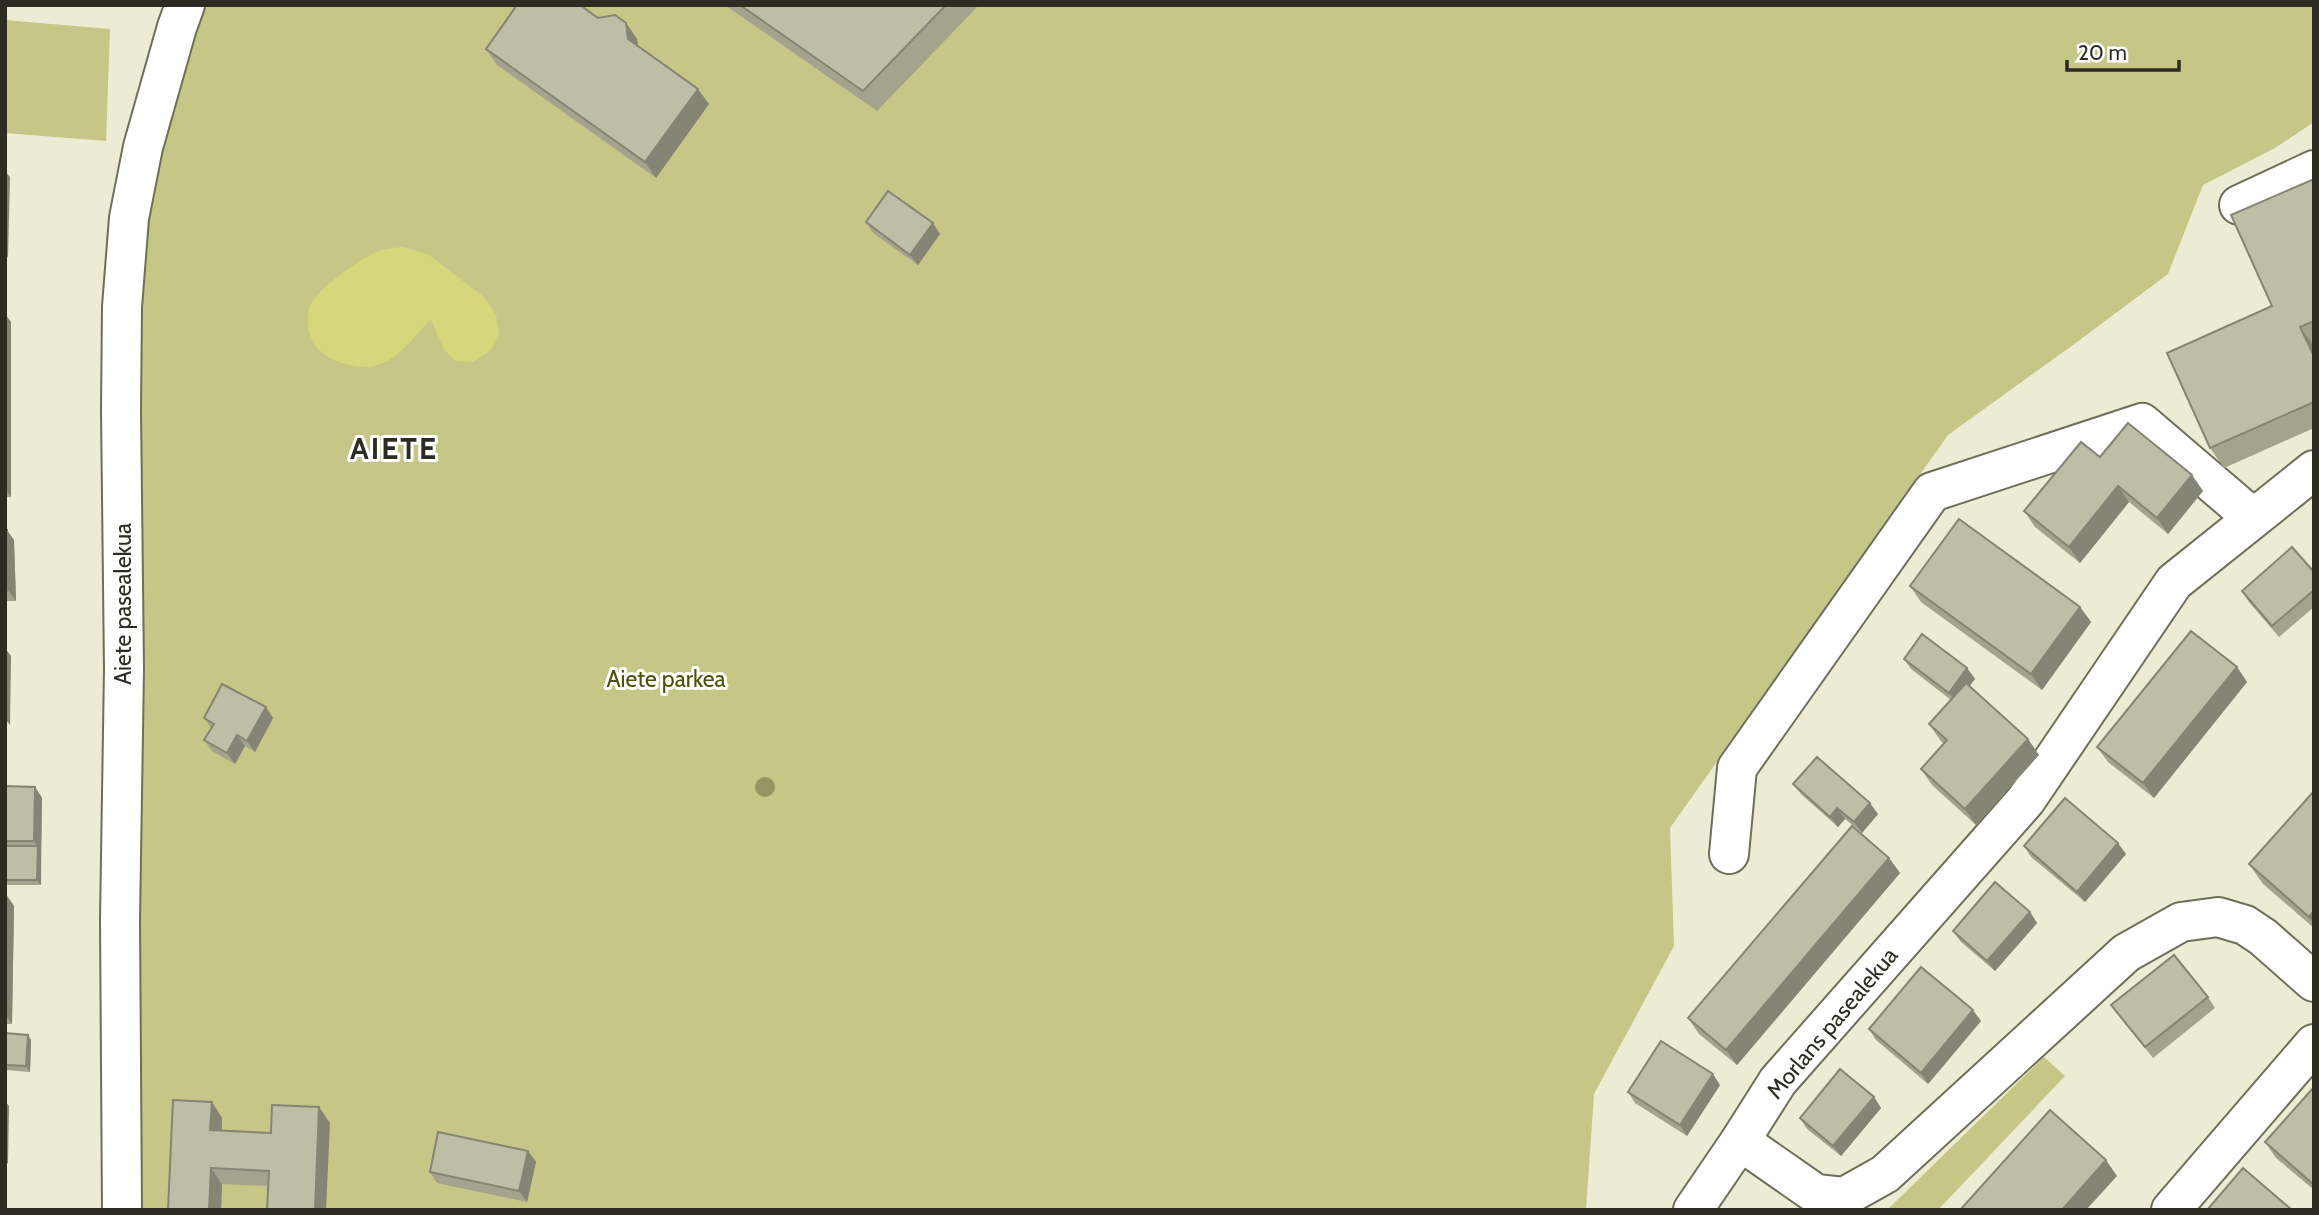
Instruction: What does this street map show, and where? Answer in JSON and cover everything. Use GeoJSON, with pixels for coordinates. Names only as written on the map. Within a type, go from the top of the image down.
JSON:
{"type":"FeatureCollection","features":[{"type":"Feature","properties":{"kind":"street","name":"Aiete pasealekua"},"geometry":{"type":"LineString","coordinates":[[122,1210],[122,307],[129,218],[143,147],[185,5]]}},
{"type":"Feature","properties":{"kind":"street"},"geometry":{"type":"LineString","coordinates":[[2239,205],[2314,170]]}},
{"type":"Feature","properties":{"kind":"street"},"geometry":{"type":"LineString","coordinates":[[1729,854],[1737,768],[1932,492],[2142,423],[2253,518]]}},
{"type":"Feature","properties":{"kind":"street","name":"Morlans pasealekua"},"geometry":{"type":"LineString","coordinates":[[1693,1210],[1778,1081],[2026,800],[2174,582],[2314,470]]}},
{"type":"Feature","properties":{"kind":"street"},"geometry":{"type":"LineString","coordinates":[[1740,1141],[1816,1194],[1844,1197],[1885,1174],[2126,953],[2181,922],[2218,918],[2245,925],[2263,937],[2314,982]]}},
{"type":"Feature","properties":{"kind":"street"},"geometry":{"type":"LineString","coordinates":[[2171,1210],[2314,1044]]}},
{"type":"Feature","properties":{"kind":"green space","name":"Aiete parkea"},"geometry":{"type":"Polygon","coordinates":[[[205,5],[2314,5],[2314,122],[2275,148],[2203,185],[2168,274],[1948,435],[1670,828],[1674,946],[1594,1094],[1586,1210],[142,1210],[132,320],[158,151],[205,5]]]}},
{"type":"Feature","properties":{"kind":"green space"},"geometry":{"type":"Polygon","coordinates":[[[5,20],[110,29],[106,141],[5,133],[5,20]]]}},
{"type":"Feature","properties":{"kind":"green space"},"geometry":{"type":"Polygon","coordinates":[[[2044,1057],[2065,1076],[1938,1210],[1887,1210],[2044,1057]]]}},
{"type":"Feature","properties":{"kind":"shaded area"},"geometry":{"type":"Polygon","coordinates":[[[403,247],[429,255],[484,297],[496,315],[499,334],[491,350],[473,362],[456,361],[444,350],[431,319],[401,351],[377,365],[360,367],[342,363],[317,348],[309,332],[309,309],[322,290],[364,259],[382,250],[403,247]]]}},
{"type":"Feature","properties":{"kind":"building"},"geometry":{"type":"Polygon","coordinates":[[[517,5],[580,5],[598,18],[615,15],[626,23],[628,39],[698,89],[645,162],[486,49],[517,5]]]}},
{"type":"Feature","properties":{"kind":"building"},"geometry":{"type":"Polygon","coordinates":[[[740,5],[946,5],[863,91],[740,5]]]}},
{"type":"Feature","properties":{"kind":"building"},"geometry":{"type":"Polygon","coordinates":[[[2314,179],[2314,321],[2300,327],[2314,356],[2314,402],[2210,448],[2167,353],[2272,306],[2231,215],[2314,179]]]}},
{"type":"Feature","properties":{"kind":"building"},"geometry":{"type":"Polygon","coordinates":[[[888,191],[933,223],[910,255],[866,222],[888,191]]]}},
{"type":"Feature","properties":{"kind":"building"},"geometry":{"type":"Polygon","coordinates":[[[2128,423],[2192,475],[2157,518],[2118,486],[2069,547],[2024,511],[2081,442],[2100,457],[2128,423]]]}},
{"type":"Feature","properties":{"kind":"building"},"geometry":{"type":"Polygon","coordinates":[[[1959,519],[2080,607],[2031,674],[1910,586],[1959,519]]]}},
{"type":"Feature","properties":{"kind":"building"},"geometry":{"type":"Polygon","coordinates":[[[5,530],[8,590],[5,591],[5,530]]]}},
{"type":"Feature","properties":{"kind":"building"},"geometry":{"type":"Polygon","coordinates":[[[2292,547],[2314,572],[2314,590],[2272,626],[2242,591],[2292,547]]]}},
{"type":"Feature","properties":{"kind":"building"},"geometry":{"type":"Polygon","coordinates":[[[2191,631],[2237,667],[2143,783],[2097,747],[2191,631]]]}},
{"type":"Feature","properties":{"kind":"building"},"geometry":{"type":"Polygon","coordinates":[[[1922,634],[1967,668],[1949,693],[1904,659],[1922,634]]]}},
{"type":"Feature","properties":{"kind":"building"},"geometry":{"type":"Polygon","coordinates":[[[1966,683],[2028,739],[1965,809],[1921,769],[1947,740],[1929,724],[1966,683]]]}},
{"type":"Feature","properties":{"kind":"building"},"geometry":{"type":"Polygon","coordinates":[[[222,684],[266,707],[247,741],[237,735],[227,753],[204,740],[214,724],[204,718],[222,684]]]}},
{"type":"Feature","properties":{"kind":"building"},"geometry":{"type":"Polygon","coordinates":[[[1817,757],[1870,803],[1854,822],[1837,808],[1830,817],[1793,784],[1817,757]]]}},
{"type":"Feature","properties":{"kind":"building"},"geometry":{"type":"Polygon","coordinates":[[[5,786],[35,787],[34,841],[5,841],[5,786]]]}},
{"type":"Feature","properties":{"kind":"building"},"geometry":{"type":"Polygon","coordinates":[[[2314,791],[2314,911],[2309,917],[2249,864],[2314,791]]]}},
{"type":"Feature","properties":{"kind":"building"},"geometry":{"type":"Polygon","coordinates":[[[2065,798],[2118,843],[2077,892],[2024,846],[2065,798]]]}},
{"type":"Feature","properties":{"kind":"building"},"geometry":{"type":"Polygon","coordinates":[[[1852,826],[1889,858],[1726,1050],[1688,1018],[1852,826]]]}},
{"type":"Feature","properties":{"kind":"building"},"geometry":{"type":"Polygon","coordinates":[[[5,846],[38,846],[37,880],[5,880],[5,846]]]}},
{"type":"Feature","properties":{"kind":"building"},"geometry":{"type":"Polygon","coordinates":[[[1995,882],[2030,912],[1987,961],[1953,931],[1995,882]]]}},
{"type":"Feature","properties":{"kind":"building"},"geometry":{"type":"Polygon","coordinates":[[[2174,955],[2208,997],[2145,1047],[2111,1005],[2174,955]]]}},
{"type":"Feature","properties":{"kind":"building"},"geometry":{"type":"Polygon","coordinates":[[[1921,967],[1973,1010],[1921,1073],[1869,1029],[1921,967]]]}},
{"type":"Feature","properties":{"kind":"building"},"geometry":{"type":"Polygon","coordinates":[[[5,1033],[28,1035],[26,1066],[5,1065],[5,1033]]]}},
{"type":"Feature","properties":{"kind":"building"},"geometry":{"type":"Polygon","coordinates":[[[1661,1041],[1713,1074],[1680,1125],[1628,1092],[1661,1041]]]}},
{"type":"Feature","properties":{"kind":"building"},"geometry":{"type":"Polygon","coordinates":[[[1840,1069],[1874,1097],[1833,1146],[1800,1118],[1840,1069]]]}},
{"type":"Feature","properties":{"kind":"building"},"geometry":{"type":"Polygon","coordinates":[[[2314,1087],[2314,1185],[2265,1142],[2314,1087]]]}},
{"type":"Feature","properties":{"kind":"building"},"geometry":{"type":"Polygon","coordinates":[[[173,1100],[212,1102],[210,1130],[271,1133],[272,1105],[319,1107],[315,1210],[267,1210],[269,1171],[211,1168],[209,1210],[168,1210],[173,1100]]]}},
{"type":"Feature","properties":{"kind":"building"},"geometry":{"type":"Polygon","coordinates":[[[2050,1110],[2106,1160],[2062,1210],[1960,1210],[2050,1110]]]}},
{"type":"Feature","properties":{"kind":"building"},"geometry":{"type":"Polygon","coordinates":[[[438,1132],[528,1151],[519,1191],[430,1172],[438,1132]]]}},
{"type":"Feature","properties":{"kind":"building"},"geometry":{"type":"Polygon","coordinates":[[[2243,1168],[2292,1210],[2207,1210],[2243,1168]]]}},
{"type":"Feature","properties":{"kind":"district","name":"AIETE"},"geometry":{"type":"Point","coordinates":[394,449]}}]}
